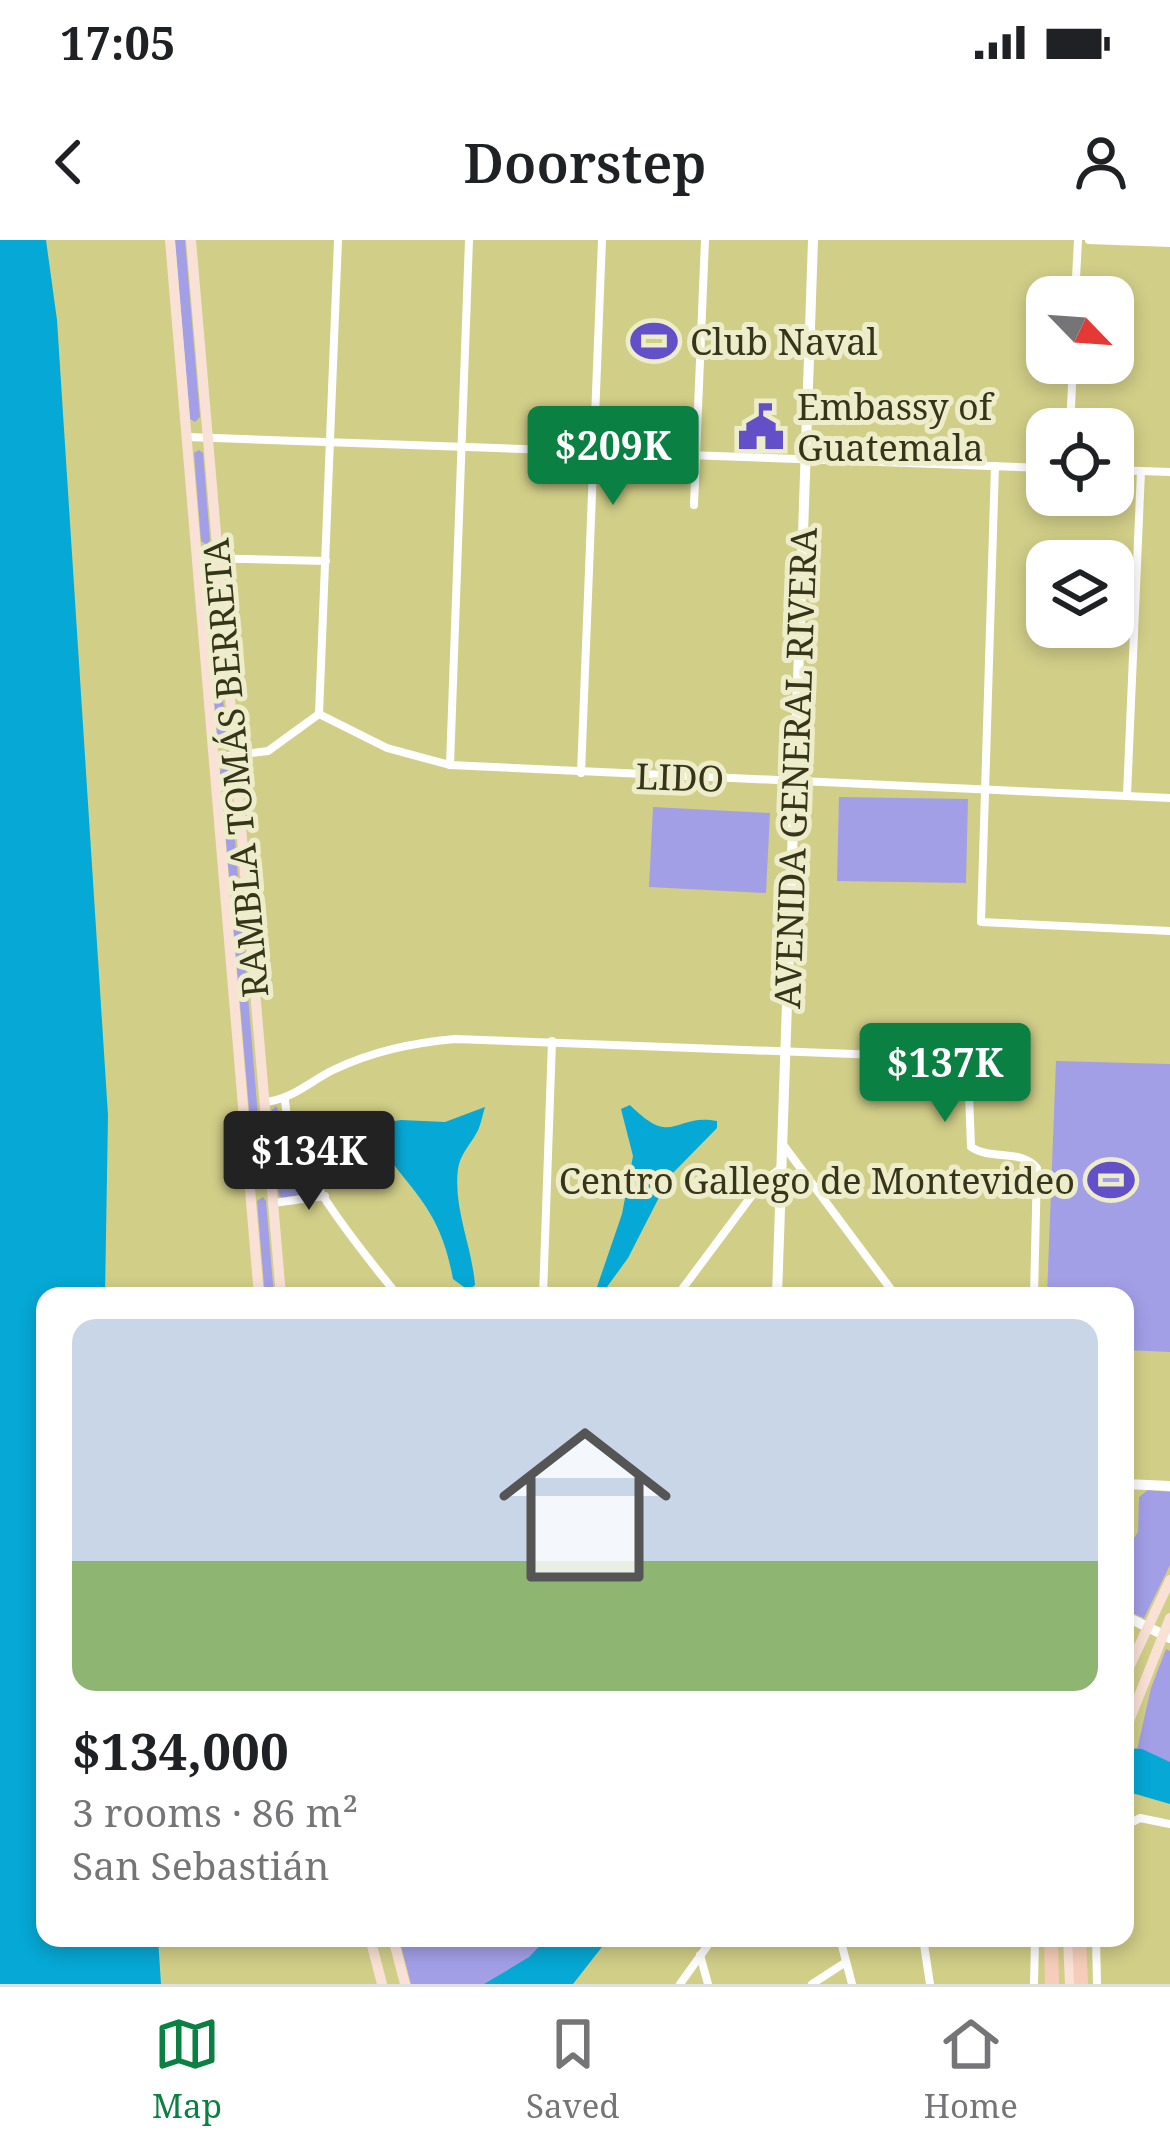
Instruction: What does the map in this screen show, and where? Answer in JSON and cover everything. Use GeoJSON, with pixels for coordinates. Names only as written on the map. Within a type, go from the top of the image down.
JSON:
{"type":"FeatureCollection","features":[{"type":"Feature","properties":{"kind":"highway"},"geometry":{"type":"LineString","coordinates":[[1051,1947],[1051,1978]]}},
{"type":"Feature","properties":{"kind":"highway"},"geometry":{"type":"LineString","coordinates":[[1079,1947],[1081,1984]]}},
{"type":"Feature","properties":{"kind":"main road","name":"RAMBLA TOMÁS BERRETA"},"geometry":{"type":"LineString","coordinates":[[170,240],[259,1287]]}},
{"type":"Feature","properties":{"kind":"main road","name":"RAMBLA TOMÁS BERRETA"},"geometry":{"type":"LineString","coordinates":[[191,240],[280,1287]]}},
{"type":"Feature","properties":{"kind":"main road","name":"AVENIDA GENERAL RIVERA"},"geometry":{"type":"LineString","coordinates":[[777,1287],[813,240]]}},
{"type":"Feature","properties":{"kind":"main road"},"geometry":{"type":"LineString","coordinates":[[250,1190],[271,1189]]}},
{"type":"Feature","properties":{"kind":"main road"},"geometry":{"type":"LineString","coordinates":[[1134,1485],[1170,1487]]}},
{"type":"Feature","properties":{"kind":"main road"},"geometry":{"type":"LineString","coordinates":[[1134,1657],[1170,1580]]}},
{"type":"Feature","properties":{"kind":"main road"},"geometry":{"type":"LineString","coordinates":[[1134,1708],[1170,1618]]}},
{"type":"Feature","properties":{"kind":"main road"},"geometry":{"type":"LineString","coordinates":[[1134,1622],[1170,1640]]}},
{"type":"Feature","properties":{"kind":"main road"},"geometry":{"type":"LineString","coordinates":[[372,1947],[382,1984]]}},
{"type":"Feature","properties":{"kind":"main road"},"geometry":{"type":"LineString","coordinates":[[395,1947],[405,1984]]}},
{"type":"Feature","properties":{"kind":"main road"},"geometry":{"type":"LineString","coordinates":[[1068,1947],[1070,1984]]}},
{"type":"Feature","properties":{"kind":"street"},"geometry":{"type":"LineString","coordinates":[[214,758],[274,748],[319,715],[338,240]]}},
{"type":"Feature","properties":{"kind":"street"},"geometry":{"type":"LineString","coordinates":[[450,765],[469,240]]}},
{"type":"Feature","properties":{"kind":"street"},"geometry":{"type":"LineString","coordinates":[[581,773],[602,240]]}},
{"type":"Feature","properties":{"kind":"street"},"geometry":{"type":"LineString","coordinates":[[694,505],[705,240]]}},
{"type":"Feature","properties":{"kind":"street"},"geometry":{"type":"LineString","coordinates":[[1077,276],[1078,240]]}},
{"type":"Feature","properties":{"kind":"street"},"geometry":{"type":"LineString","coordinates":[[1089,240],[1170,243]]}},
{"type":"Feature","properties":{"kind":"street"},"geometry":{"type":"LineString","coordinates":[[188,437],[1026,467]]}},
{"type":"Feature","properties":{"kind":"street"},"geometry":{"type":"LineString","coordinates":[[995,466],[981,922],[1170,932]]}},
{"type":"Feature","properties":{"kind":"street"},"geometry":{"type":"LineString","coordinates":[[1134,471],[1170,472]]}},
{"type":"Feature","properties":{"kind":"street"},"geometry":{"type":"LineString","coordinates":[[1127,795],[1141,471]]}},
{"type":"Feature","properties":{"kind":"street"},"geometry":{"type":"LineString","coordinates":[[197,558],[326,561]]}},
{"type":"Feature","properties":{"kind":"street","name":"LIDO"},"geometry":{"type":"LineString","coordinates":[[319,715],[387,748],[450,765],[1170,797]]}},
{"type":"Feature","properties":{"kind":"street"},"geometry":{"type":"LineString","coordinates":[[263,1102],[285,1100],[333,1070],[394,1048],[455,1039],[958,1058],[968,1066],[970,1147],[983,1154],[1025,1157],[1037,1168],[1034,1287]]}},
{"type":"Feature","properties":{"kind":"street"},"geometry":{"type":"LineString","coordinates":[[543,1287],[552,1041]]}},
{"type":"Feature","properties":{"kind":"street"},"geometry":{"type":"LineString","coordinates":[[285,1100],[292,1131],[325,1196],[391,1287]]}},
{"type":"Feature","properties":{"kind":"street"},"geometry":{"type":"LineString","coordinates":[[783,1145],[889,1287]]}},
{"type":"Feature","properties":{"kind":"street"},"geometry":{"type":"LineString","coordinates":[[684,1287],[762,1182],[782,1168]]}},
{"type":"Feature","properties":{"kind":"street"},"geometry":{"type":"LineString","coordinates":[[272,1203],[325,1196]]}},
{"type":"Feature","properties":{"kind":"street"},"geometry":{"type":"LineString","coordinates":[[1134,1823],[1147,1818],[1170,1824]]}},
{"type":"Feature","properties":{"kind":"street"},"geometry":{"type":"LineString","coordinates":[[680,1984],[705,1947]]}},
{"type":"Feature","properties":{"kind":"street"},"geometry":{"type":"LineString","coordinates":[[842,1947],[852,1984]]}},
{"type":"Feature","properties":{"kind":"street"},"geometry":{"type":"LineString","coordinates":[[924,1947],[930,1984]]}},
{"type":"Feature","properties":{"kind":"street"},"geometry":{"type":"LineString","coordinates":[[1034,1947],[1034,1984]]}},
{"type":"Feature","properties":{"kind":"street"},"geometry":{"type":"LineString","coordinates":[[1096,1947],[1097,1984]]}},
{"type":"Feature","properties":{"kind":"street"},"geometry":{"type":"LineString","coordinates":[[699,1953],[708,1984]]}},
{"type":"Feature","properties":{"kind":"street"},"geometry":{"type":"LineString","coordinates":[[812,1984],[846,1962]]}},
{"type":"Feature","properties":{"kind":"street"},"geometry":{"type":"LineString","coordinates":[[1034,1965],[1051,1978]]}},
{"type":"Feature","properties":{"kind":"shaded area"},"geometry":{"type":"Polygon","coordinates":[[[175,240],[185,240],[200,417],[195,422],[190,419],[175,240]]]}},
{"type":"Feature","properties":{"kind":"shaded area"},"geometry":{"type":"Polygon","coordinates":[[[194,453],[203,453],[207,545],[201,541],[194,453]]]}},
{"type":"Feature","properties":{"kind":"shaded area"},"geometry":{"type":"Polygon","coordinates":[[[208,571],[213,575],[226,736],[220,740],[203,576],[208,571]]]}},
{"type":"Feature","properties":{"kind":"shaded area"},"geometry":{"type":"Polygon","coordinates":[[[223,767],[229,769],[260,1182],[255,1179],[223,767]]]}},
{"type":"Feature","properties":{"kind":"shaded area"},"geometry":{"type":"Polygon","coordinates":[[[839,797],[968,799],[966,883],[837,881],[839,797]]]}},
{"type":"Feature","properties":{"kind":"shaded area"},"geometry":{"type":"Polygon","coordinates":[[[653,807],[770,813],[766,893],[649,887],[653,807]]]}},
{"type":"Feature","properties":{"kind":"shaded area","name":"Centro Gallego de Montevideo"},"geometry":{"type":"Polygon","coordinates":[[[1056,1061],[1170,1064],[1170,1352],[1134,1350],[1134,1287],[1047,1287],[1056,1061]]]}},
{"type":"Feature","properties":{"kind":"shaded area"},"geometry":{"type":"Polygon","coordinates":[[[276,1106],[313,1192],[279,1195],[271,1111],[276,1106]]]}},
{"type":"Feature","properties":{"kind":"shaded area"},"geometry":{"type":"Polygon","coordinates":[[[263,1197],[266,1201],[273,1287],[264,1287],[257,1201],[263,1197]]]}},
{"type":"Feature","properties":{"kind":"shaded area"},"geometry":{"type":"Polygon","coordinates":[[[1148,1490],[1170,1492],[1170,1565],[1144,1618],[1134,1614],[1139,1497],[1148,1490]]]}},
{"type":"Feature","properties":{"kind":"shaded area"},"geometry":{"type":"Polygon","coordinates":[[[1166,1649],[1170,1651],[1170,1762],[1137,1750],[1151,1688],[1166,1649]]]}},
{"type":"Feature","properties":{"kind":"shaded area"},"geometry":{"type":"Polygon","coordinates":[[[401,1947],[538,1947],[484,1984],[411,1984],[401,1947]]]}},
{"type":"Feature","properties":{"kind":"water"},"geometry":{"type":"Polygon","coordinates":[[[0,240],[46,240],[57,320],[108,1115],[105,1287],[36,1287],[36,1947],[159,1947],[161,1984],[0,1984],[0,240]]]}},
{"type":"Feature","properties":{"kind":"water"},"geometry":{"type":"Polygon","coordinates":[[[630,1105],[665,1127],[702,1120],[717,1121],[717,1128],[670,1176],[628,1258],[607,1287],[597,1287],[622,1214],[633,1156],[621,1109],[630,1105]]]}},
{"type":"Feature","properties":{"kind":"water"},"geometry":{"type":"Polygon","coordinates":[[[485,1107],[458,1169],[472,1287],[453,1279],[430,1213],[370,1129],[374,1124],[401,1120],[445,1122],[485,1107]]]}},
{"type":"Feature","properties":{"kind":"water"},"geometry":{"type":"Polygon","coordinates":[[[1134,1749],[1170,1762],[1170,1804],[1134,1794],[1134,1749]]]}},
{"type":"Feature","properties":{"kind":"water"},"geometry":{"type":"Polygon","coordinates":[[[538,1947],[602,1947],[573,1984],[484,1984],[538,1947]]]}},
{"type":"Feature","properties":{"kind":"place","name":"Club Naval"},"geometry":{"type":"Point","coordinates":[654,341]}},
{"type":"Feature","properties":{"kind":"place","name":"Embassy of Guatemala"},"geometry":{"type":"Point","coordinates":[761,427]}},
{"type":"Feature","properties":{"kind":"place","name":"Centro Gallego de Montevideo"},"geometry":{"type":"Point","coordinates":[1111,1180]}}]}
